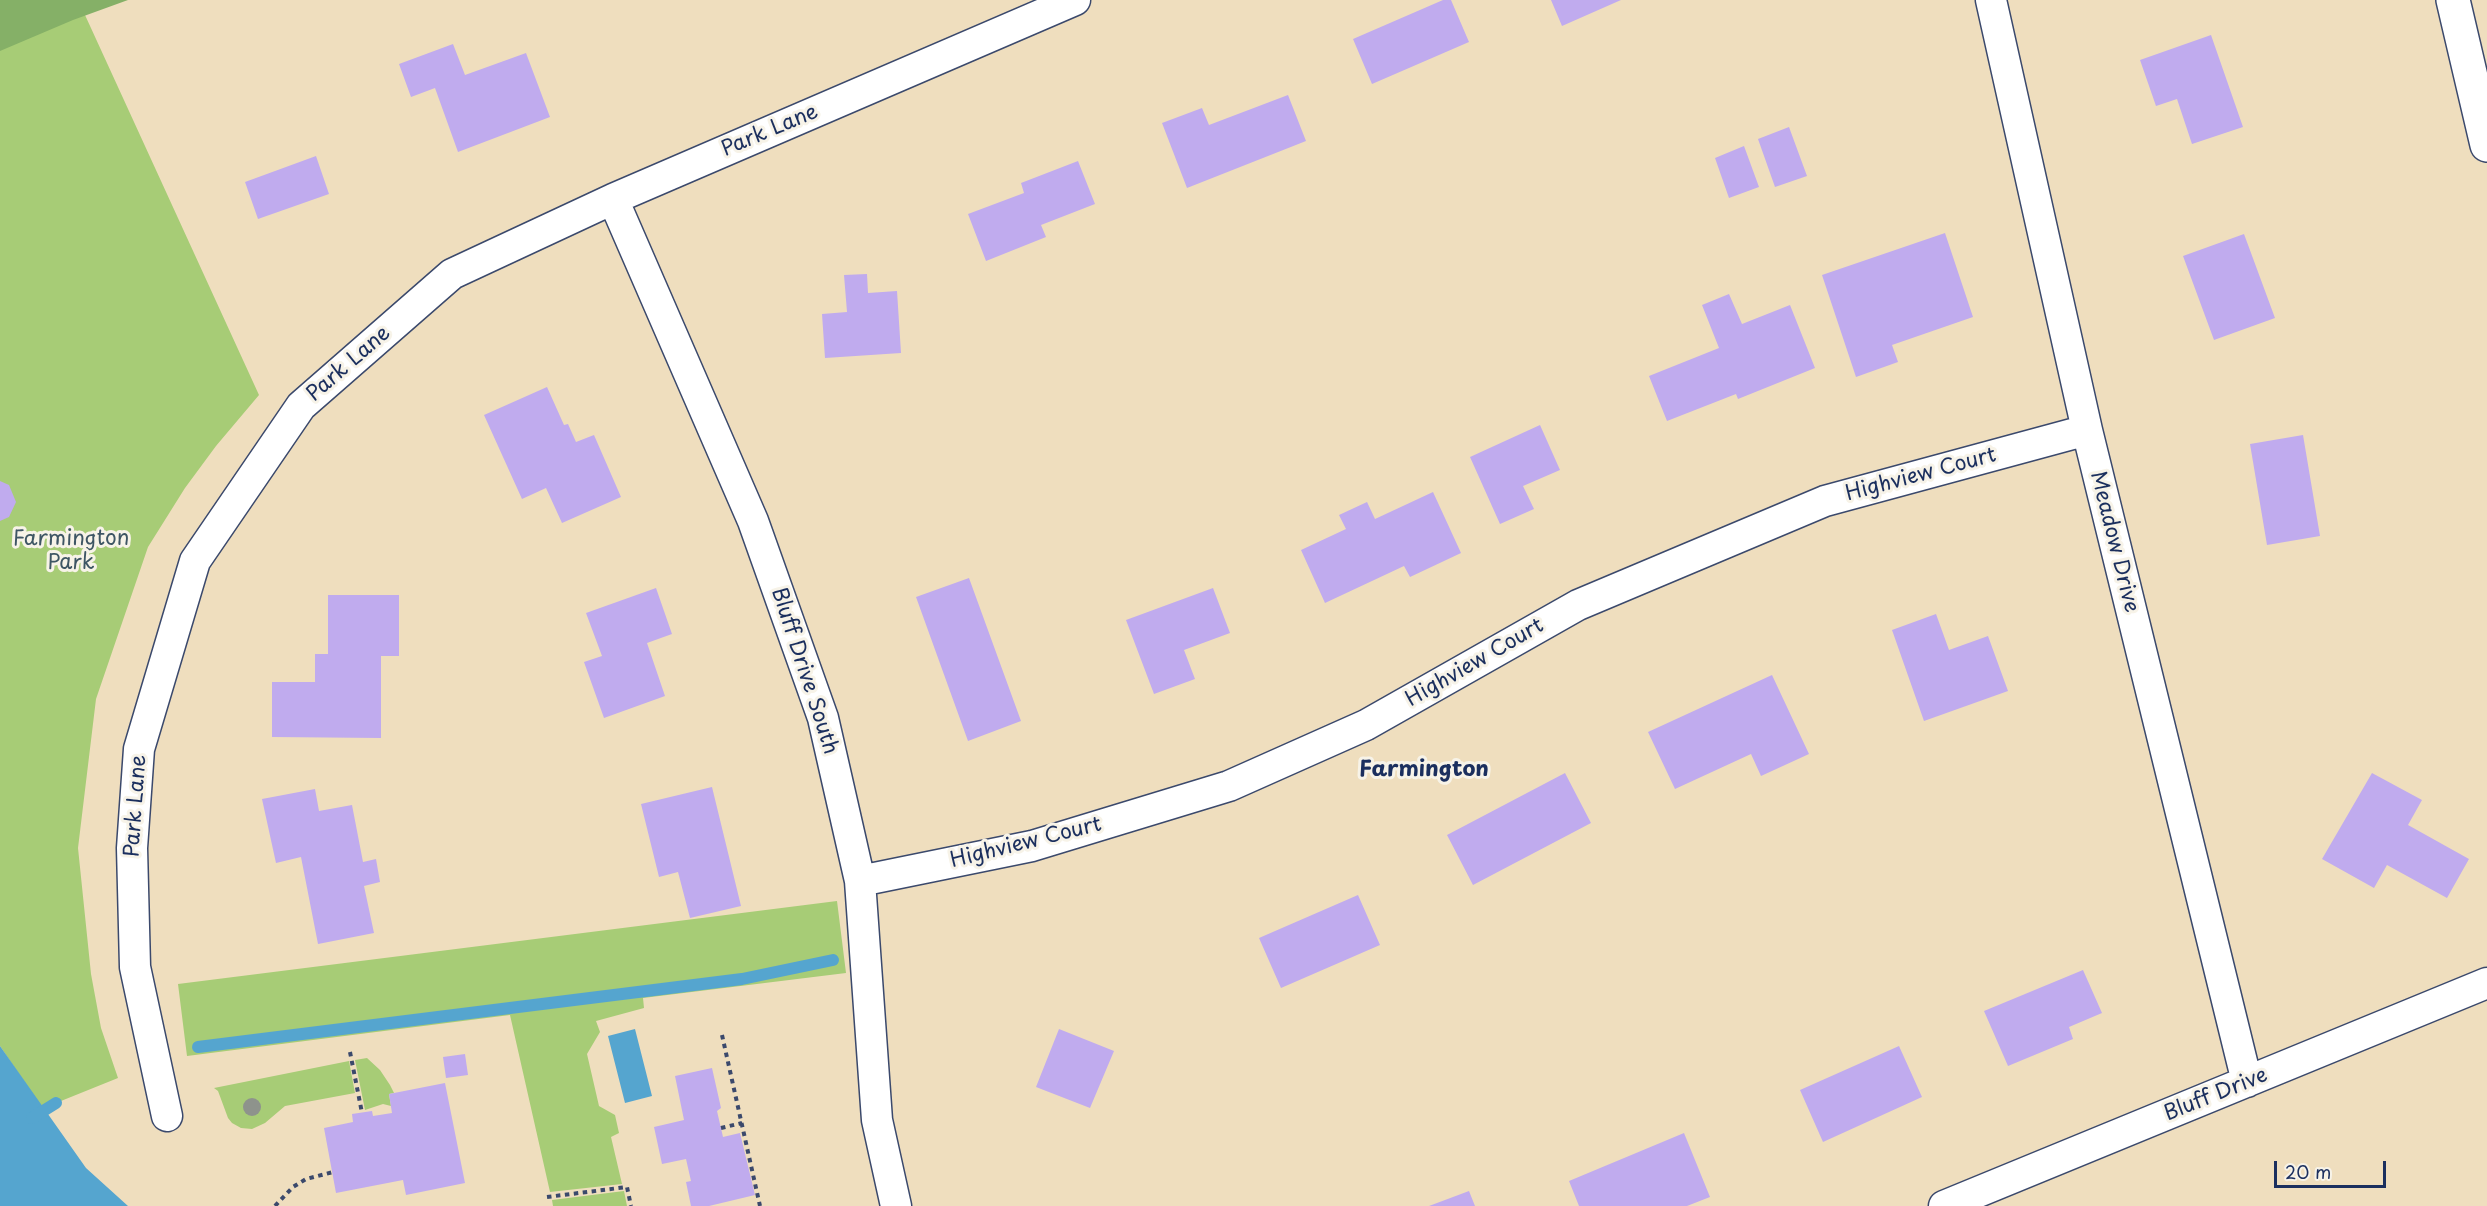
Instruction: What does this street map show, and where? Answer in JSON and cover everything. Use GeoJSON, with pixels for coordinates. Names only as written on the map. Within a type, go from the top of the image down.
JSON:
{"type":"FeatureCollection","features":[{"type":"Feature","properties":{"kind":"main road"},"geometry":{"type":"LineString","coordinates":[[2453,0],[2487,145]]}},
{"type":"Feature","properties":{"kind":"street","name":"Park Lane"},"geometry":{"type":"LineString","coordinates":[[167,1116],[135,967],[132,848],[139,749],[195,561],[301,406],[452,274],[613,199],[1075,0]]}},
{"type":"Feature","properties":{"kind":"street","name":"Meadow Drive"},"geometry":{"type":"LineString","coordinates":[[1991,0],[2087,429],[2247,1082]]}},
{"type":"Feature","properties":{"kind":"street","name":"Bluff Drive South"},"geometry":{"type":"LineString","coordinates":[[613,199],[753,521],[823,718],[860,881],[877,1120],[896,1206]]}},
{"type":"Feature","properties":{"kind":"street","name":"Highview Court"},"geometry":{"type":"LineString","coordinates":[[860,881],[1032,846],[1229,786],[1366,725],[1578,605],[1826,501],[2087,429]]}},
{"type":"Feature","properties":{"kind":"street","name":"Bluff Drive"},"geometry":{"type":"LineString","coordinates":[[1944,1206],[2487,983]]}},
{"type":"Feature","properties":{"kind":"path"},"geometry":{"type":"LineString","coordinates":[[722,1035],[760,1206]]}},
{"type":"Feature","properties":{"kind":"path"},"geometry":{"type":"LineString","coordinates":[[350,1052],[362,1113]]}},
{"type":"Feature","properties":{"kind":"path"},"geometry":{"type":"LineString","coordinates":[[721,1128],[742,1123]]}},
{"type":"Feature","properties":{"kind":"path"},"geometry":{"type":"LineString","coordinates":[[274,1206],[293,1187],[306,1179],[333,1172]]}},
{"type":"Feature","properties":{"kind":"path"},"geometry":{"type":"LineString","coordinates":[[547,1197],[627,1187],[631,1206]]}},
{"type":"Feature","properties":{"kind":"green space","name":"Farmington Park"},"geometry":{"type":"Polygon","coordinates":[[[0,0],[85,15],[259,395],[216,446],[185,488],[148,547],[96,699],[78,848],[91,974],[101,1028],[118,1078],[56,1103],[44,1111],[0,1046],[0,0]]]}},
{"type":"Feature","properties":{"kind":"green space"},"geometry":{"type":"Polygon","coordinates":[[[0,0],[128,0],[0,51],[0,0]]]}},
{"type":"Feature","properties":{"kind":"green space"},"geometry":{"type":"Polygon","coordinates":[[[837,901],[846,973],[643,998],[644,1008],[596,1021],[600,1032],[587,1054],[599,1106],[615,1115],[619,1133],[611,1137],[622,1184],[550,1192],[510,1015],[187,1056],[178,984],[837,901]]]}},
{"type":"Feature","properties":{"kind":"green space"},"geometry":{"type":"Polygon","coordinates":[[[367,1058],[380,1070],[394,1093],[389,1094],[391,1106],[383,1104],[365,1110],[355,1060],[367,1058]]]}},
{"type":"Feature","properties":{"kind":"green space"},"geometry":{"type":"Polygon","coordinates":[[[349,1061],[355,1093],[285,1106],[265,1123],[252,1129],[241,1128],[232,1123],[218,1091],[214,1088],[349,1061]]]}},
{"type":"Feature","properties":{"kind":"green space"},"geometry":{"type":"Polygon","coordinates":[[[624,1191],[627,1206],[553,1206],[552,1200],[624,1191]]]}},
{"type":"Feature","properties":{"kind":"water"},"geometry":{"type":"Polygon","coordinates":[[[635,1029],[652,1096],[625,1103],[608,1036],[635,1029]]]}},
{"type":"Feature","properties":{"kind":"water"},"geometry":{"type":"Polygon","coordinates":[[[0,1046],[86,1168],[128,1206],[0,1206],[0,1046]]]}},
{"type":"Feature","properties":{"kind":"building"},"geometry":{"type":"Polygon","coordinates":[[[1443,0],[1451,0],[1469,42],[1372,84],[1353,39],[1443,0]]]}},
{"type":"Feature","properties":{"kind":"building"},"geometry":{"type":"Polygon","coordinates":[[[1551,0],[1621,0],[1562,26],[1551,0]]]}},
{"type":"Feature","properties":{"kind":"building"},"geometry":{"type":"Polygon","coordinates":[[[2211,35],[2243,127],[2192,144],[2177,99],[2156,106],[2140,60],[2211,35]]]}},
{"type":"Feature","properties":{"kind":"building"},"geometry":{"type":"Polygon","coordinates":[[[453,44],[465,75],[526,53],[550,117],[458,152],[435,88],[411,97],[399,64],[453,44]]]}},
{"type":"Feature","properties":{"kind":"building"},"geometry":{"type":"Polygon","coordinates":[[[1288,95],[1306,141],[1187,188],[1162,123],[1202,108],[1209,125],[1288,95]]]}},
{"type":"Feature","properties":{"kind":"building"},"geometry":{"type":"Polygon","coordinates":[[[1789,127],[1807,176],[1775,187],[1758,139],[1789,127]]]}},
{"type":"Feature","properties":{"kind":"building"},"geometry":{"type":"Polygon","coordinates":[[[1744,146],[1759,187],[1729,198],[1715,158],[1744,146]]]}},
{"type":"Feature","properties":{"kind":"building"},"geometry":{"type":"Polygon","coordinates":[[[316,156],[329,194],[258,219],[245,182],[316,156]]]}},
{"type":"Feature","properties":{"kind":"building"},"geometry":{"type":"Polygon","coordinates":[[[1078,161],[1095,204],[1041,225],[1046,237],[986,261],[968,214],[1024,193],[1021,183],[1078,161]]]}},
{"type":"Feature","properties":{"kind":"building"},"geometry":{"type":"Polygon","coordinates":[[[1945,233],[1973,317],[1892,345],[1898,362],[1856,377],[1822,275],[1945,233]]]}},
{"type":"Feature","properties":{"kind":"building"},"geometry":{"type":"Polygon","coordinates":[[[2244,234],[2275,318],[2214,340],[2183,256],[2244,234]]]}},
{"type":"Feature","properties":{"kind":"building"},"geometry":{"type":"Polygon","coordinates":[[[867,274],[868,293],[897,291],[901,353],[825,358],[822,314],[847,312],[844,275],[867,274]]]}},
{"type":"Feature","properties":{"kind":"building"},"geometry":{"type":"Polygon","coordinates":[[[1729,294],[1742,324],[1790,305],[1815,368],[1738,399],[1736,394],[1667,421],[1649,376],[1719,348],[1702,305],[1729,294]]]}},
{"type":"Feature","properties":{"kind":"building"},"geometry":{"type":"Polygon","coordinates":[[[547,387],[564,425],[568,424],[576,442],[594,435],[621,497],[562,523],[546,488],[522,499],[484,415],[547,387]]]}},
{"type":"Feature","properties":{"kind":"building"},"geometry":{"type":"Polygon","coordinates":[[[1540,425],[1560,470],[1523,486],[1534,509],[1500,524],[1470,457],[1540,425]]]}},
{"type":"Feature","properties":{"kind":"building"},"geometry":{"type":"Polygon","coordinates":[[[2303,435],[2320,536],[2267,545],[2250,444],[2303,435]]]}},
{"type":"Feature","properties":{"kind":"building"},"geometry":{"type":"Polygon","coordinates":[[[0,481],[9,485],[16,502],[9,517],[0,521],[0,481]]]}},
{"type":"Feature","properties":{"kind":"building"},"geometry":{"type":"Polygon","coordinates":[[[1433,492],[1461,553],[1410,577],[1404,566],[1325,603],[1301,550],[1346,529],[1339,515],[1367,502],[1375,519],[1433,492]]]}},
{"type":"Feature","properties":{"kind":"building"},"geometry":{"type":"Polygon","coordinates":[[[969,578],[1021,721],[968,741],[916,597],[969,578]]]}},
{"type":"Feature","properties":{"kind":"building"},"geometry":{"type":"Polygon","coordinates":[[[656,588],[672,634],[647,643],[665,696],[604,718],[584,662],[602,656],[586,613],[656,588]]]}},
{"type":"Feature","properties":{"kind":"building"},"geometry":{"type":"Polygon","coordinates":[[[1213,588],[1230,633],[1184,650],[1195,679],[1154,694],[1126,620],[1213,588]]]}},
{"type":"Feature","properties":{"kind":"building"},"geometry":{"type":"Polygon","coordinates":[[[328,595],[399,595],[399,656],[381,656],[381,738],[272,737],[272,682],[315,682],[315,654],[328,654],[328,595]]]}},
{"type":"Feature","properties":{"kind":"building"},"geometry":{"type":"Polygon","coordinates":[[[1936,614],[1949,650],[1988,636],[2008,691],[1924,721],[1892,630],[1936,614]]]}},
{"type":"Feature","properties":{"kind":"building"},"geometry":{"type":"Polygon","coordinates":[[[1772,675],[1809,754],[1761,776],[1751,754],[1675,789],[1648,732],[1772,675]]]}},
{"type":"Feature","properties":{"kind":"building"},"geometry":{"type":"Polygon","coordinates":[[[1565,773],[1591,823],[1473,885],[1447,835],[1565,773]]]}},
{"type":"Feature","properties":{"kind":"building"},"geometry":{"type":"Polygon","coordinates":[[[2372,773],[2422,800],[2408,825],[2469,859],[2447,898],[2387,865],[2374,888],[2322,859],[2372,773]]]}},
{"type":"Feature","properties":{"kind":"building"},"geometry":{"type":"Polygon","coordinates":[[[712,787],[741,906],[690,918],[678,872],[659,877],[641,804],[712,787]]]}},
{"type":"Feature","properties":{"kind":"building"},"geometry":{"type":"Polygon","coordinates":[[[315,789],[319,811],[352,805],[363,862],[376,859],[380,882],[364,886],[374,933],[318,944],[301,857],[276,863],[262,799],[315,789]]]}},
{"type":"Feature","properties":{"kind":"building"},"geometry":{"type":"Polygon","coordinates":[[[1358,895],[1380,945],[1281,988],[1259,938],[1358,895]]]}},
{"type":"Feature","properties":{"kind":"building"},"geometry":{"type":"Polygon","coordinates":[[[2083,970],[2102,1013],[2069,1027],[2073,1039],[2008,1066],[1984,1011],[2083,970]]]}},
{"type":"Feature","properties":{"kind":"building"},"geometry":{"type":"Polygon","coordinates":[[[1059,1029],[1114,1051],[1090,1108],[1036,1087],[1059,1029]]]}},
{"type":"Feature","properties":{"kind":"building"},"geometry":{"type":"Polygon","coordinates":[[[1899,1046],[1922,1097],[1823,1142],[1800,1090],[1899,1046]]]}},
{"type":"Feature","properties":{"kind":"building"},"geometry":{"type":"Polygon","coordinates":[[[465,1054],[468,1075],[446,1078],[443,1057],[465,1054]]]}},
{"type":"Feature","properties":{"kind":"building"},"geometry":{"type":"Polygon","coordinates":[[[712,1068],[721,1108],[717,1111],[723,1137],[740,1133],[755,1195],[709,1206],[691,1206],[686,1182],[691,1181],[686,1159],[662,1164],[654,1127],[684,1120],[675,1076],[712,1068]]]}},
{"type":"Feature","properties":{"kind":"building"},"geometry":{"type":"Polygon","coordinates":[[[445,1083],[465,1183],[406,1195],[403,1180],[336,1193],[324,1128],[353,1122],[352,1114],[372,1111],[373,1116],[392,1113],[389,1094],[445,1083]]]}},
{"type":"Feature","properties":{"kind":"building"},"geometry":{"type":"Polygon","coordinates":[[[1684,1133],[1710,1197],[1687,1206],[1579,1206],[1569,1181],[1684,1133]]]}},
{"type":"Feature","properties":{"kind":"building"},"geometry":{"type":"Polygon","coordinates":[[[1469,1191],[1475,1206],[1429,1206],[1469,1191]]]}},
{"type":"Feature","properties":{"kind":"waterway"},"geometry":{"type":"LineString","coordinates":[[198,1047],[742,979],[833,960]]}},
{"type":"Feature","properties":{"kind":"waterway"},"geometry":{"type":"LineString","coordinates":[[32,1118],[56,1103]]}},
{"type":"Feature","properties":{"kind":"district","name":"Farmington"},"geometry":{"type":"Point","coordinates":[1424,770]}}]}
